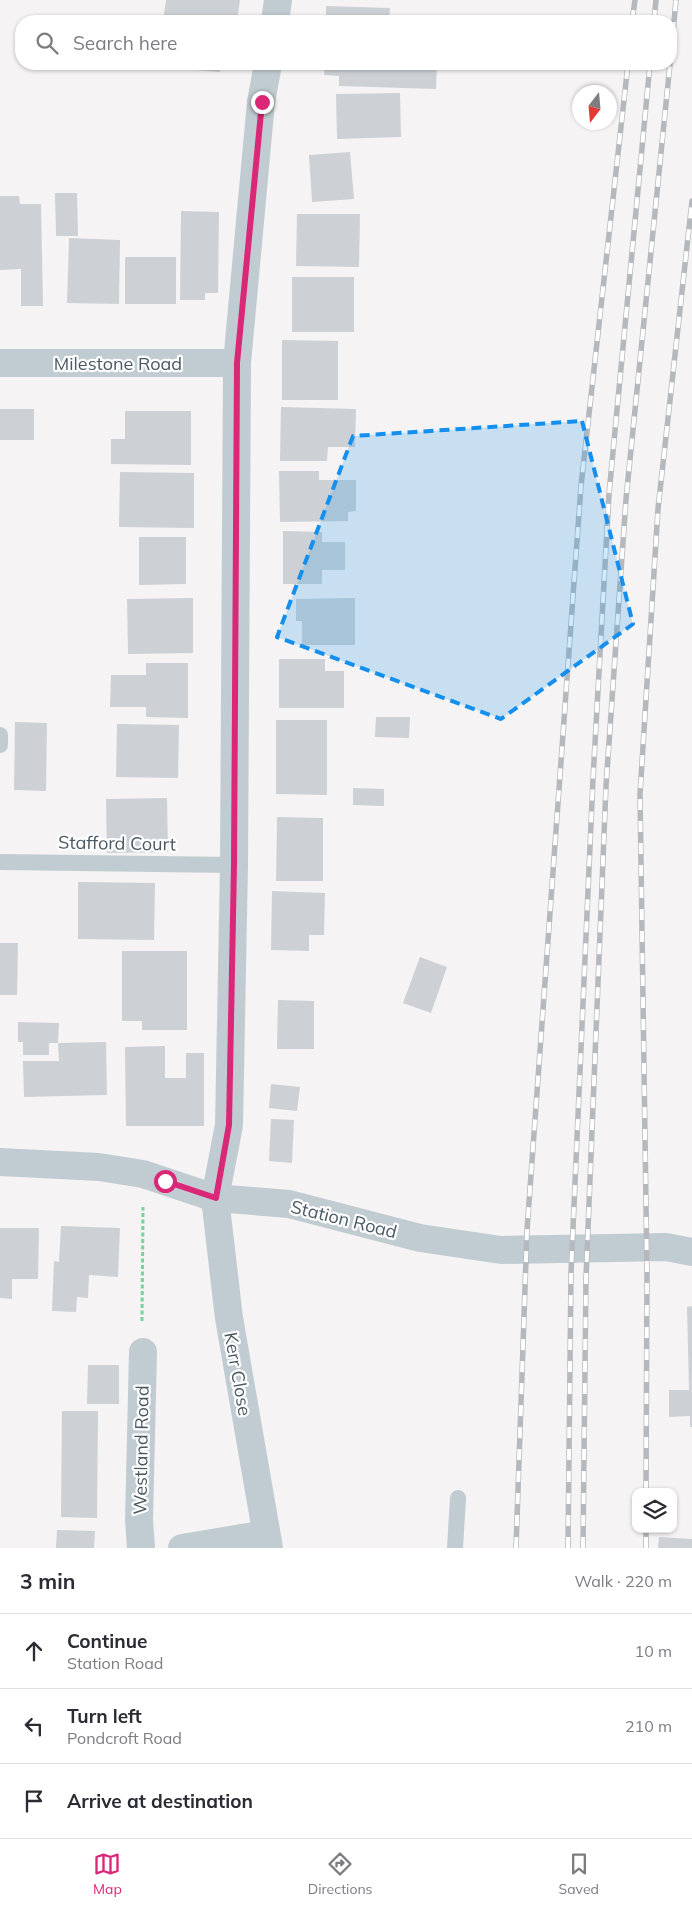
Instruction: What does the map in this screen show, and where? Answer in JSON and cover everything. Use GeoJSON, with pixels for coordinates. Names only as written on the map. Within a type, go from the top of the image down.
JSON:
{"type":"FeatureCollection","features":[{"type":"Feature","properties":{"kind":"street"},"geometry":{"type":"LineString","coordinates":[[276,15],[278,0]]}},
{"type":"Feature","properties":{"kind":"street","name":"Kerr Close"},"geometry":{"type":"LineString","coordinates":[[267,70],[262,102],[237,363],[234,865],[229,1125],[216,1198],[229,1318],[268,1541]]}},
{"type":"Feature","properties":{"kind":"street","name":"Milestone Road"},"geometry":{"type":"LineString","coordinates":[[0,363],[237,363]]}},
{"type":"Feature","properties":{"kind":"street","name":"Station Road"},"geometry":{"type":"LineString","coordinates":[[0,1162],[100,1167],[143,1174],[216,1198],[289,1204],[420,1238],[501,1250],[666,1247],[692,1252]]}},
{"type":"Feature","properties":{"kind":"street","name":"Westland Road"},"geometry":{"type":"LineString","coordinates":[[141,1548],[139,1520],[143,1352]]}},
{"type":"Feature","properties":{"kind":"street"},"geometry":{"type":"LineString","coordinates":[[182,1548],[268,1541]]}},
{"type":"Feature","properties":{"kind":"lane"},"geometry":{"type":"LineString","coordinates":[[0,735],[0,744]]}},
{"type":"Feature","properties":{"kind":"lane","name":"Stafford Court"},"geometry":{"type":"LineString","coordinates":[[0,862],[234,865]]}},
{"type":"Feature","properties":{"kind":"lane"},"geometry":{"type":"LineString","coordinates":[[455,1548],[458,1498]]}},
{"type":"Feature","properties":{"kind":"path"},"geometry":{"type":"LineString","coordinates":[[143,1174],[143,1352]]}},
{"type":"Feature","properties":{"kind":"highlighted area"},"geometry":{"type":"Polygon","coordinates":[[[582,421],[633,624],[501,719],[277,637],[353,436],[582,421]]]}},
{"type":"Feature","properties":{"kind":"building"},"geometry":{"type":"Polygon","coordinates":[[[166,0],[240,0],[238,15],[164,15],[166,0]]]}},
{"type":"Feature","properties":{"kind":"building"},"geometry":{"type":"Polygon","coordinates":[[[326,6],[390,8],[389,15],[326,15],[326,6]]]}},
{"type":"Feature","properties":{"kind":"building"},"geometry":{"type":"Polygon","coordinates":[[[196,70],[220,70],[220,72],[196,70]]]}},
{"type":"Feature","properties":{"kind":"building"},"geometry":{"type":"Polygon","coordinates":[[[324,70],[437,70],[436,89],[339,86],[339,76],[324,75],[324,70]]]}},
{"type":"Feature","properties":{"kind":"building"},"geometry":{"type":"Polygon","coordinates":[[[400,93],[401,137],[337,139],[336,94],[400,93]]]}},
{"type":"Feature","properties":{"kind":"building"},"geometry":{"type":"Polygon","coordinates":[[[350,152],[354,199],[312,202],[309,155],[350,152]]]}},
{"type":"Feature","properties":{"kind":"building"},"geometry":{"type":"Polygon","coordinates":[[[55,193],[77,193],[78,236],[56,236],[55,193]]]}},
{"type":"Feature","properties":{"kind":"building"},"geometry":{"type":"Polygon","coordinates":[[[0,196],[19,196],[20,204],[41,204],[43,306],[21,306],[21,269],[0,270],[0,196]]]}},
{"type":"Feature","properties":{"kind":"building"},"geometry":{"type":"Polygon","coordinates":[[[181,211],[219,212],[218,293],[205,293],[205,300],[180,300],[181,211]]]}},
{"type":"Feature","properties":{"kind":"building"},"geometry":{"type":"Polygon","coordinates":[[[297,214],[360,214],[359,267],[296,266],[297,214]]]}},
{"type":"Feature","properties":{"kind":"building"},"geometry":{"type":"Polygon","coordinates":[[[69,238],[120,240],[119,304],[67,303],[69,238]]]}},
{"type":"Feature","properties":{"kind":"building"},"geometry":{"type":"Polygon","coordinates":[[[125,257],[176,257],[176,304],[125,304],[125,257]]]}},
{"type":"Feature","properties":{"kind":"building"},"geometry":{"type":"Polygon","coordinates":[[[292,277],[354,277],[354,332],[292,332],[292,277]]]}},
{"type":"Feature","properties":{"kind":"building"},"geometry":{"type":"Polygon","coordinates":[[[282,340],[338,341],[338,400],[282,400],[282,340]]]}},
{"type":"Feature","properties":{"kind":"building"},"geometry":{"type":"Polygon","coordinates":[[[281,407],[356,409],[355,447],[328,447],[327,461],[280,461],[281,407]]]}},
{"type":"Feature","properties":{"kind":"building"},"geometry":{"type":"Polygon","coordinates":[[[0,409],[34,409],[34,440],[0,440],[0,409]]]}},
{"type":"Feature","properties":{"kind":"building"},"geometry":{"type":"Polygon","coordinates":[[[125,411],[191,411],[191,465],[111,464],[111,439],[125,439],[125,411]]]}},
{"type":"Feature","properties":{"kind":"building"},"geometry":{"type":"Polygon","coordinates":[[[279,471],[319,471],[319,480],[356,480],[356,511],[348,512],[348,521],[280,522],[279,471]]]}},
{"type":"Feature","properties":{"kind":"building"},"geometry":{"type":"Polygon","coordinates":[[[120,472],[194,473],[194,528],[119,527],[120,472]]]}},
{"type":"Feature","properties":{"kind":"building"},"geometry":{"type":"Polygon","coordinates":[[[283,531],[322,532],[322,542],[345,542],[345,570],[322,570],[322,584],[283,584],[283,531]]]}},
{"type":"Feature","properties":{"kind":"building"},"geometry":{"type":"Polygon","coordinates":[[[139,537],[186,537],[186,584],[139,585],[139,537]]]}},
{"type":"Feature","properties":{"kind":"building"},"geometry":{"type":"Polygon","coordinates":[[[193,598],[193,653],[128,654],[127,599],[193,598]]]}},
{"type":"Feature","properties":{"kind":"building"},"geometry":{"type":"Polygon","coordinates":[[[355,598],[355,645],[302,645],[302,621],[296,621],[296,599],[355,598]]]}},
{"type":"Feature","properties":{"kind":"building"},"geometry":{"type":"Polygon","coordinates":[[[279,659],[325,659],[325,671],[344,671],[344,708],[279,708],[279,659]]]}},
{"type":"Feature","properties":{"kind":"building"},"geometry":{"type":"Polygon","coordinates":[[[146,663],[188,663],[188,718],[146,717],[146,707],[110,707],[111,675],[146,675],[146,663]]]}},
{"type":"Feature","properties":{"kind":"building"},"geometry":{"type":"Polygon","coordinates":[[[376,717],[410,717],[409,738],[375,737],[376,717]]]}},
{"type":"Feature","properties":{"kind":"building"},"geometry":{"type":"Polygon","coordinates":[[[276,720],[327,720],[327,795],[276,794],[276,720]]]}},
{"type":"Feature","properties":{"kind":"building"},"geometry":{"type":"Polygon","coordinates":[[[15,722],[47,723],[46,791],[14,790],[15,722]]]}},
{"type":"Feature","properties":{"kind":"building"},"geometry":{"type":"Polygon","coordinates":[[[117,724],[179,725],[178,778],[116,777],[117,724]]]}},
{"type":"Feature","properties":{"kind":"building"},"geometry":{"type":"Polygon","coordinates":[[[353,788],[384,789],[384,806],[353,805],[353,788]]]}},
{"type":"Feature","properties":{"kind":"building"},"geometry":{"type":"Polygon","coordinates":[[[167,798],[168,852],[107,853],[106,799],[167,798]]]}},
{"type":"Feature","properties":{"kind":"building"},"geometry":{"type":"Polygon","coordinates":[[[277,817],[323,818],[323,881],[276,881],[277,817]]]}},
{"type":"Feature","properties":{"kind":"building"},"geometry":{"type":"Polygon","coordinates":[[[78,882],[155,883],[154,940],[78,939],[78,882]]]}},
{"type":"Feature","properties":{"kind":"building"},"geometry":{"type":"Polygon","coordinates":[[[272,891],[325,893],[324,935],[309,935],[309,951],[271,950],[272,891]]]}},
{"type":"Feature","properties":{"kind":"building"},"geometry":{"type":"Polygon","coordinates":[[[0,943],[18,943],[17,995],[0,995],[0,943]]]}},
{"type":"Feature","properties":{"kind":"building"},"geometry":{"type":"Polygon","coordinates":[[[122,951],[187,951],[187,1030],[142,1030],[142,1021],[122,1021],[122,951]]]}},
{"type":"Feature","properties":{"kind":"building"},"geometry":{"type":"Polygon","coordinates":[[[420,957],[447,967],[431,1013],[403,1003],[420,957]]]}},
{"type":"Feature","properties":{"kind":"building"},"geometry":{"type":"Polygon","coordinates":[[[278,1000],[314,1001],[314,1049],[277,1049],[278,1000]]]}},
{"type":"Feature","properties":{"kind":"building"},"geometry":{"type":"Polygon","coordinates":[[[18,1022],[59,1023],[58,1043],[49,1043],[49,1055],[23,1055],[23,1042],[18,1042],[18,1022]]]}},
{"type":"Feature","properties":{"kind":"building"},"geometry":{"type":"Polygon","coordinates":[[[106,1042],[107,1095],[24,1097],[23,1061],[59,1061],[58,1043],[106,1042]]]}},
{"type":"Feature","properties":{"kind":"building"},"geometry":{"type":"Polygon","coordinates":[[[165,1046],[165,1078],[186,1078],[186,1053],[204,1053],[204,1126],[126,1126],[125,1047],[165,1046]]]}},
{"type":"Feature","properties":{"kind":"building"},"geometry":{"type":"Polygon","coordinates":[[[271,1084],[300,1087],[297,1111],[269,1108],[271,1084]]]}},
{"type":"Feature","properties":{"kind":"building"},"geometry":{"type":"Polygon","coordinates":[[[271,1119],[294,1120],[292,1163],[269,1161],[271,1119]]]}},
{"type":"Feature","properties":{"kind":"building"},"geometry":{"type":"Polygon","coordinates":[[[61,1226],[120,1228],[118,1277],[89,1275],[88,1298],[77,1297],[76,1312],[52,1311],[54,1261],[59,1262],[61,1226]]]}},
{"type":"Feature","properties":{"kind":"building"},"geometry":{"type":"Polygon","coordinates":[[[0,1228],[39,1228],[38,1279],[12,1279],[12,1299],[0,1298],[0,1228]]]}},
{"type":"Feature","properties":{"kind":"building"},"geometry":{"type":"Polygon","coordinates":[[[692,1306],[692,1427],[690,1427],[690,1416],[669,1417],[669,1390],[689,1390],[687,1307],[692,1306]]]}},
{"type":"Feature","properties":{"kind":"building"},"geometry":{"type":"Polygon","coordinates":[[[88,1365],[119,1365],[119,1404],[87,1404],[88,1365]]]}},
{"type":"Feature","properties":{"kind":"building"},"geometry":{"type":"Polygon","coordinates":[[[62,1411],[98,1411],[97,1518],[61,1517],[62,1411]]]}},
{"type":"Feature","properties":{"kind":"building"},"geometry":{"type":"Polygon","coordinates":[[[57,1530],[95,1531],[94,1548],[56,1548],[57,1530]]]}},
{"type":"Feature","properties":{"kind":"building"},"geometry":{"type":"Polygon","coordinates":[[[659,1537],[692,1539],[692,1548],[658,1548],[659,1537]]]}},
{"type":"Feature","properties":{"kind":"railway"},"geometry":{"type":"LineString","coordinates":[[633,15],[635,0]]}},
{"type":"Feature","properties":{"kind":"railway"},"geometry":{"type":"LineString","coordinates":[[655,15],[656,0]]}},
{"type":"Feature","properties":{"kind":"railway"},"geometry":{"type":"LineString","coordinates":[[675,15],[676,0]]}},
{"type":"Feature","properties":{"kind":"railway"},"geometry":{"type":"LineString","coordinates":[[516,1548],[527,1230],[581,486],[627,70]]}},
{"type":"Feature","properties":{"kind":"railway"},"geometry":{"type":"LineString","coordinates":[[568,1548],[571,1273],[593,779],[609,494],[649,70]]}},
{"type":"Feature","properties":{"kind":"railway"},"geometry":{"type":"LineString","coordinates":[[583,1548],[586,1278],[606,786],[626,499],[669,70]]}},
{"type":"Feature","properties":{"kind":"railway"},"geometry":{"type":"LineString","coordinates":[[646,1488],[647,1274],[640,794],[658,509],[692,201]]}},
{"type":"Feature","properties":{"kind":"railway"},"geometry":{"type":"LineString","coordinates":[[646,1533],[646,1548]]}},
{"type":"Feature","properties":{"kind":"route"},"geometry":{"type":"LineString","coordinates":[[165,1181],[216,1198],[229,1125],[234,865],[237,363],[262,102]]}}]}
